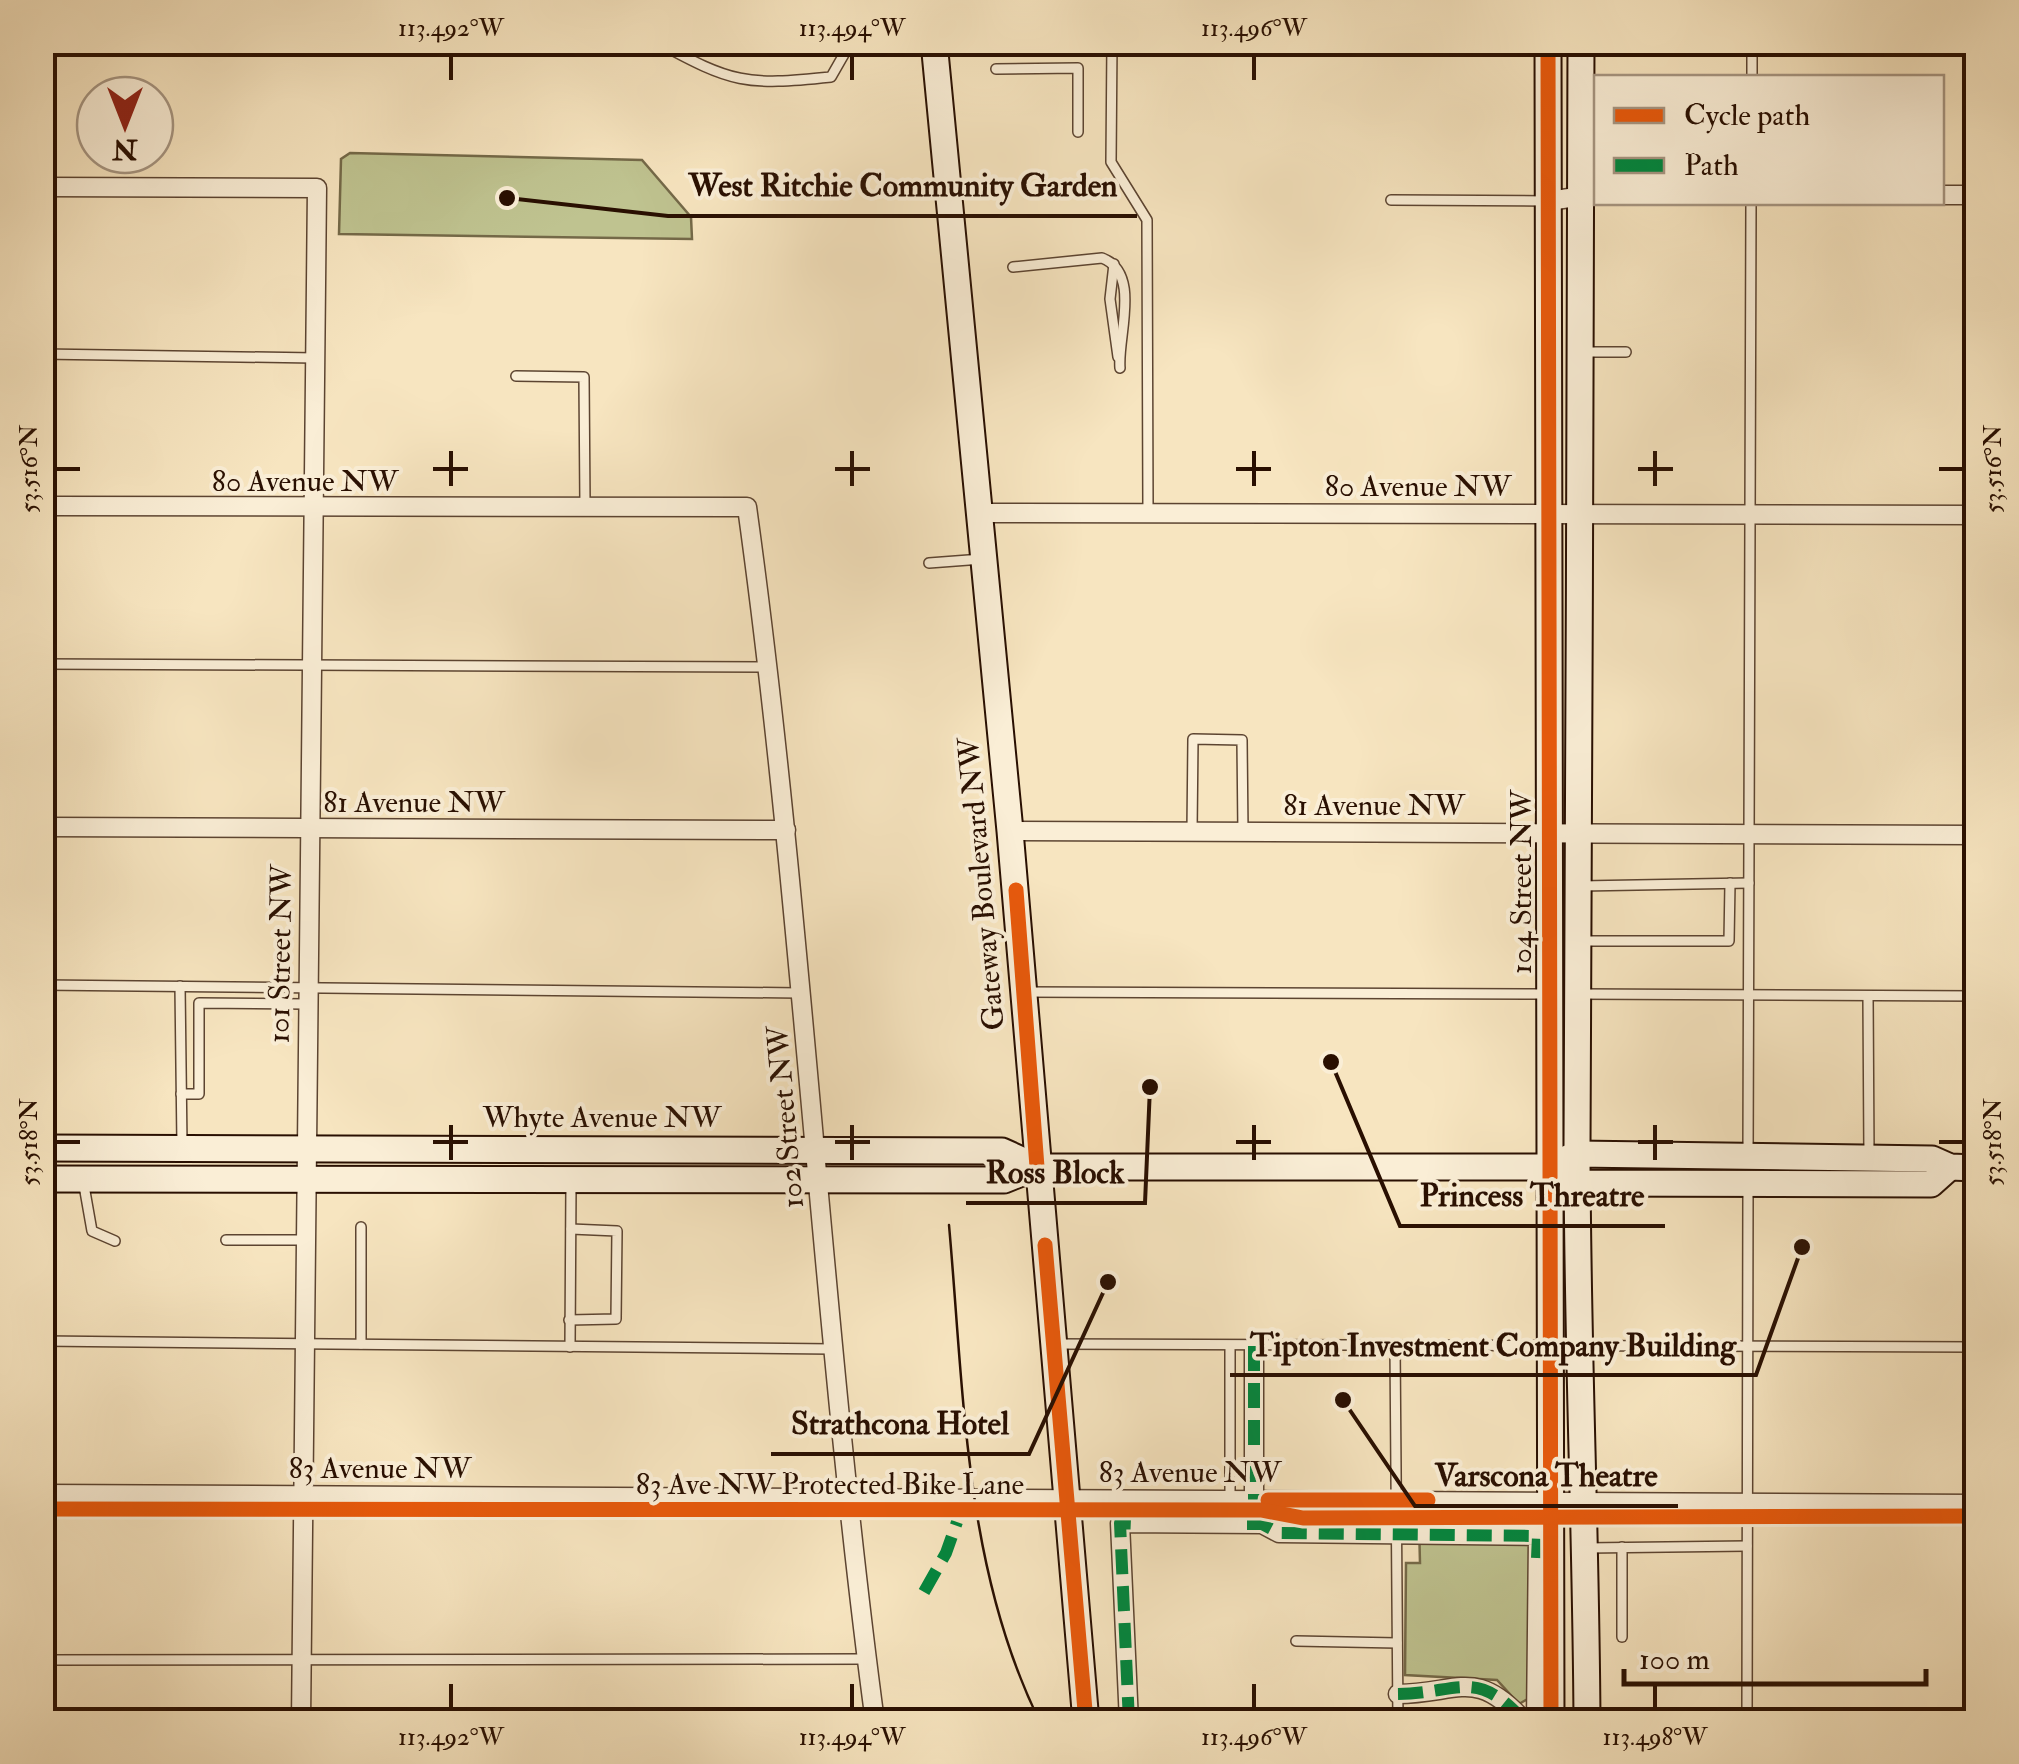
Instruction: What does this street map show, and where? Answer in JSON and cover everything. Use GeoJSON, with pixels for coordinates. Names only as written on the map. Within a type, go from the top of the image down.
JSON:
{"type":"FeatureCollection","features":[{"type":"Feature","properties":{"kind":"main road","name":"Gateway Boulevard NW"},"geometry":{"type":"LineString","coordinates":[[934,42],[1010,831],[1086,1722]]}},
{"type":"Feature","properties":{"kind":"main road","name":"104 Street NW"},"geometry":{"type":"LineString","coordinates":[[1548,42],[1547,1167],[1551,1722]]}},
{"type":"Feature","properties":{"kind":"main road","name":"104 Street NW"},"geometry":{"type":"LineString","coordinates":[[1581,42],[1589,194],[1580,352],[1577,1154],[1578,1346],[1587,1502],[1587,1722]]}},
{"type":"Feature","properties":{"kind":"main road","name":"Whyte Avenue NW"},"geometry":{"type":"LineString","coordinates":[[42,1148],[1002,1151],[1037,1167]]}},
{"type":"Feature","properties":{"kind":"main road","name":"Whyte Avenue NW"},"geometry":{"type":"LineString","coordinates":[[42,1180],[1004,1180],[1037,1167],[1547,1167],[1577,1154],[1932,1159],[1950,1167],[1976,1168]]}},
{"type":"Feature","properties":{"kind":"main road","name":"Whyte Avenue NW"},"geometry":{"type":"LineString","coordinates":[[1547,1167],[1578,1183],[1748,1184],[1931,1184],[1950,1167]]}},
{"type":"Feature","properties":{"kind":"street","name":"101 Street NW"},"geometry":{"type":"LineString","coordinates":[[42,187],[317,188],[314,665],[300,1342],[301,1722]]}},
{"type":"Feature","properties":{"kind":"street"},"geometry":{"type":"LineString","coordinates":[[1548,201],[1589,194]]}},
{"type":"Feature","properties":{"kind":"street"},"geometry":{"type":"LineString","coordinates":[[1944,195],[1976,195]]}},
{"type":"Feature","properties":{"kind":"street","name":"80 Avenue NW"},"geometry":{"type":"LineString","coordinates":[[42,506],[747,507]]}},
{"type":"Feature","properties":{"kind":"street","name":"102 Street NW"},"geometry":{"type":"LineString","coordinates":[[747,507],[770,667],[832,1349],[875,1722]]}},
{"type":"Feature","properties":{"kind":"street","name":"80 Avenue NW"},"geometry":{"type":"LineString","coordinates":[[980,513],[1976,515]]}},
{"type":"Feature","properties":{"kind":"street","name":"81 Avenue NW"},"geometry":{"type":"LineString","coordinates":[[42,827],[786,830]]}},
{"type":"Feature","properties":{"kind":"street","name":"81 Avenue NW"},"geometry":{"type":"LineString","coordinates":[[1010,831],[1976,835]]}},
{"type":"Feature","properties":{"kind":"street"},"geometry":{"type":"LineString","coordinates":[[1254,1346],[1254,1524]]}},
{"type":"Feature","properties":{"kind":"street","name":"83 Avenue NW"},"geometry":{"type":"LineString","coordinates":[[42,1494],[1976,1504]]}},
{"type":"Feature","properties":{"kind":"street"},"geometry":{"type":"LineString","coordinates":[[1129,1722],[1120,1524],[1254,1524],[1279,1532],[1538,1536],[1536,1722]]}},
{"type":"Feature","properties":{"kind":"street"},"geometry":{"type":"LineString","coordinates":[[1398,1694],[1480,1686],[1504,1699],[1525,1722]]}},
{"type":"Feature","properties":{"kind":"lane"},"geometry":{"type":"LineString","coordinates":[[657,42],[722,77],[764,83],[831,78],[851,42]]}},
{"type":"Feature","properties":{"kind":"lane"},"geometry":{"type":"LineString","coordinates":[[1112,42],[1112,162],[1147,220],[1148,512]]}},
{"type":"Feature","properties":{"kind":"lane"},"geometry":{"type":"LineString","coordinates":[[1752,42],[1752,75]]}},
{"type":"Feature","properties":{"kind":"lane"},"geometry":{"type":"LineString","coordinates":[[996,69],[1078,68],[1078,132]]}},
{"type":"Feature","properties":{"kind":"lane"},"geometry":{"type":"LineString","coordinates":[[1391,200],[1548,201]]}},
{"type":"Feature","properties":{"kind":"lane"},"geometry":{"type":"LineString","coordinates":[[1748,1156],[1752,205]]}},
{"type":"Feature","properties":{"kind":"lane"},"geometry":{"type":"LineString","coordinates":[[1013,267],[1102,258],[1114,264],[1121,273],[1124,325],[1119,364]]}},
{"type":"Feature","properties":{"kind":"lane"},"geometry":{"type":"LineString","coordinates":[[1580,352],[1626,352]]}},
{"type":"Feature","properties":{"kind":"lane"},"geometry":{"type":"LineString","coordinates":[[42,354],[315,358]]}},
{"type":"Feature","properties":{"kind":"lane"},"geometry":{"type":"LineString","coordinates":[[516,376],[584,376],[586,508]]}},
{"type":"Feature","properties":{"kind":"lane"},"geometry":{"type":"LineString","coordinates":[[930,563],[985,558]]}},
{"type":"Feature","properties":{"kind":"lane"},"geometry":{"type":"LineString","coordinates":[[42,664],[770,667]]}},
{"type":"Feature","properties":{"kind":"lane"},"geometry":{"type":"LineString","coordinates":[[1192,832],[1193,740],[1242,740],[1243,832]]}},
{"type":"Feature","properties":{"kind":"lane"},"geometry":{"type":"LineString","coordinates":[[1578,941],[1729,940],[1730,883]]}},
{"type":"Feature","properties":{"kind":"lane"},"geometry":{"type":"LineString","coordinates":[[1578,886],[1748,883]]}},
{"type":"Feature","properties":{"kind":"lane"},"geometry":{"type":"LineString","coordinates":[[1730,915],[1748,915]]}},
{"type":"Feature","properties":{"kind":"lane"},"geometry":{"type":"LineString","coordinates":[[42,986],[180,986],[306,995]]}},
{"type":"Feature","properties":{"kind":"lane"},"geometry":{"type":"LineString","coordinates":[[180,986],[182,1148]]}},
{"type":"Feature","properties":{"kind":"lane"},"geometry":{"type":"LineString","coordinates":[[1022,992],[1976,996]]}},
{"type":"Feature","properties":{"kind":"lane"},"geometry":{"type":"LineString","coordinates":[[181,1094],[199,1094],[199,1003],[306,995],[802,994]]}},
{"type":"Feature","properties":{"kind":"lane"},"geometry":{"type":"LineString","coordinates":[[1868,996],[1869,1158]]}},
{"type":"Feature","properties":{"kind":"lane"},"geometry":{"type":"LineString","coordinates":[[83,1180],[92,1231],[116,1241]]}},
{"type":"Feature","properties":{"kind":"lane"},"geometry":{"type":"LineString","coordinates":[[570,1347],[571,1181]]}},
{"type":"Feature","properties":{"kind":"lane"},"geometry":{"type":"LineString","coordinates":[[1747,1722],[1748,1184]]}},
{"type":"Feature","properties":{"kind":"lane"},"geometry":{"type":"LineString","coordinates":[[361,1227],[362,1344]]}},
{"type":"Feature","properties":{"kind":"lane"},"geometry":{"type":"LineString","coordinates":[[569,1320],[616,1319],[617,1231],[572,1229]]}},
{"type":"Feature","properties":{"kind":"lane"},"geometry":{"type":"LineString","coordinates":[[226,1240],[302,1240]]}},
{"type":"Feature","properties":{"kind":"lane"},"geometry":{"type":"LineString","coordinates":[[42,1341],[832,1349]]}},
{"type":"Feature","properties":{"kind":"lane"},"geometry":{"type":"LineString","coordinates":[[1054,1344],[1976,1347]]}},
{"type":"Feature","properties":{"kind":"lane"},"geometry":{"type":"LineString","coordinates":[[1230,1346],[1230,1500]]}},
{"type":"Feature","properties":{"kind":"lane"},"geometry":{"type":"LineString","coordinates":[[1395,1346],[1398,1722]]}},
{"type":"Feature","properties":{"kind":"lane"},"geometry":{"type":"LineString","coordinates":[[1586,1548],[1747,1546]]}},
{"type":"Feature","properties":{"kind":"lane"},"geometry":{"type":"LineString","coordinates":[[1622,1548],[1622,1637]]}},
{"type":"Feature","properties":{"kind":"lane"},"geometry":{"type":"LineString","coordinates":[[1296,1641],[1397,1644]]}},
{"type":"Feature","properties":{"kind":"lane"},"geometry":{"type":"LineString","coordinates":[[42,1660],[866,1659]]}},
{"type":"Feature","properties":{"kind":"green space"},"geometry":{"type":"Polygon","coordinates":[[[350,153],[642,160],[691,217],[692,239],[339,234],[341,159],[350,153]]]}},
{"type":"Feature","properties":{"kind":"green space"},"geometry":{"type":"Polygon","coordinates":[[[1419,1523],[1530,1525],[1531,1697],[1519,1704],[1497,1680],[1405,1675],[1406,1563],[1420,1563],[1419,1523]]]}},
{"type":"Feature","properties":{"kind":"tram line"},"geometry":{"type":"LineString","coordinates":[[949,1225],[964,1415],[982,1541],[1015,1664],[1040,1722]]}},
{"type":"Feature","properties":{"kind":"marked path"},"geometry":{"type":"LineString","coordinates":[[1254,1346],[1254,1516]]}},
{"type":"Feature","properties":{"kind":"marked path"},"geometry":{"type":"LineString","coordinates":[[924,1592],[946,1553],[957,1522]]}},
{"type":"Feature","properties":{"kind":"marked path"},"geometry":{"type":"LineString","coordinates":[[1129,1722],[1120,1523],[1142,1524]]}},
{"type":"Feature","properties":{"kind":"marked path"},"geometry":{"type":"LineString","coordinates":[[1247,1524],[1262,1524],[1279,1533],[1538,1536],[1537,1558]]}},
{"type":"Feature","properties":{"kind":"marked path"},"geometry":{"type":"LineString","coordinates":[[1398,1694],[1480,1689],[1493,1694],[1525,1722]]}},
{"type":"Feature","properties":{"kind":"cycle path"},"geometry":{"type":"LineString","coordinates":[[1548,42],[1551,1722]]}},
{"type":"Feature","properties":{"kind":"cycle path"},"geometry":{"type":"LineString","coordinates":[[1016,890],[1037,1167]]}},
{"type":"Feature","properties":{"kind":"cycle path"},"geometry":{"type":"LineString","coordinates":[[1045,1245],[1086,1722]]}},
{"type":"Feature","properties":{"kind":"cycle path"},"geometry":{"type":"LineString","coordinates":[[1268,1500],[1428,1500]]}},
{"type":"Feature","properties":{"kind":"cycle path","name":"83 Ave NW Protected Bike Lane"},"geometry":{"type":"LineString","coordinates":[[42,1509],[1261,1510],[1303,1518],[1976,1516]]}},
{"type":"Feature","properties":{"kind":"place","name":"West Ritchie Community Garden"},"geometry":{"type":"Point","coordinates":[507,198]}},
{"type":"Feature","properties":{"kind":"place","name":"Princess Threatre"},"geometry":{"type":"Point","coordinates":[1331,1062]}},
{"type":"Feature","properties":{"kind":"place","name":"Ross Block"},"geometry":{"type":"Point","coordinates":[1150,1087]}},
{"type":"Feature","properties":{"kind":"place","name":"Tipton Investment Company Building"},"geometry":{"type":"Point","coordinates":[1802,1247]}},
{"type":"Feature","properties":{"kind":"place","name":"Strathcona Hotel"},"geometry":{"type":"Point","coordinates":[1108,1282]}},
{"type":"Feature","properties":{"kind":"place","name":"Varscona Theatre"},"geometry":{"type":"Point","coordinates":[1343,1400]}}]}
